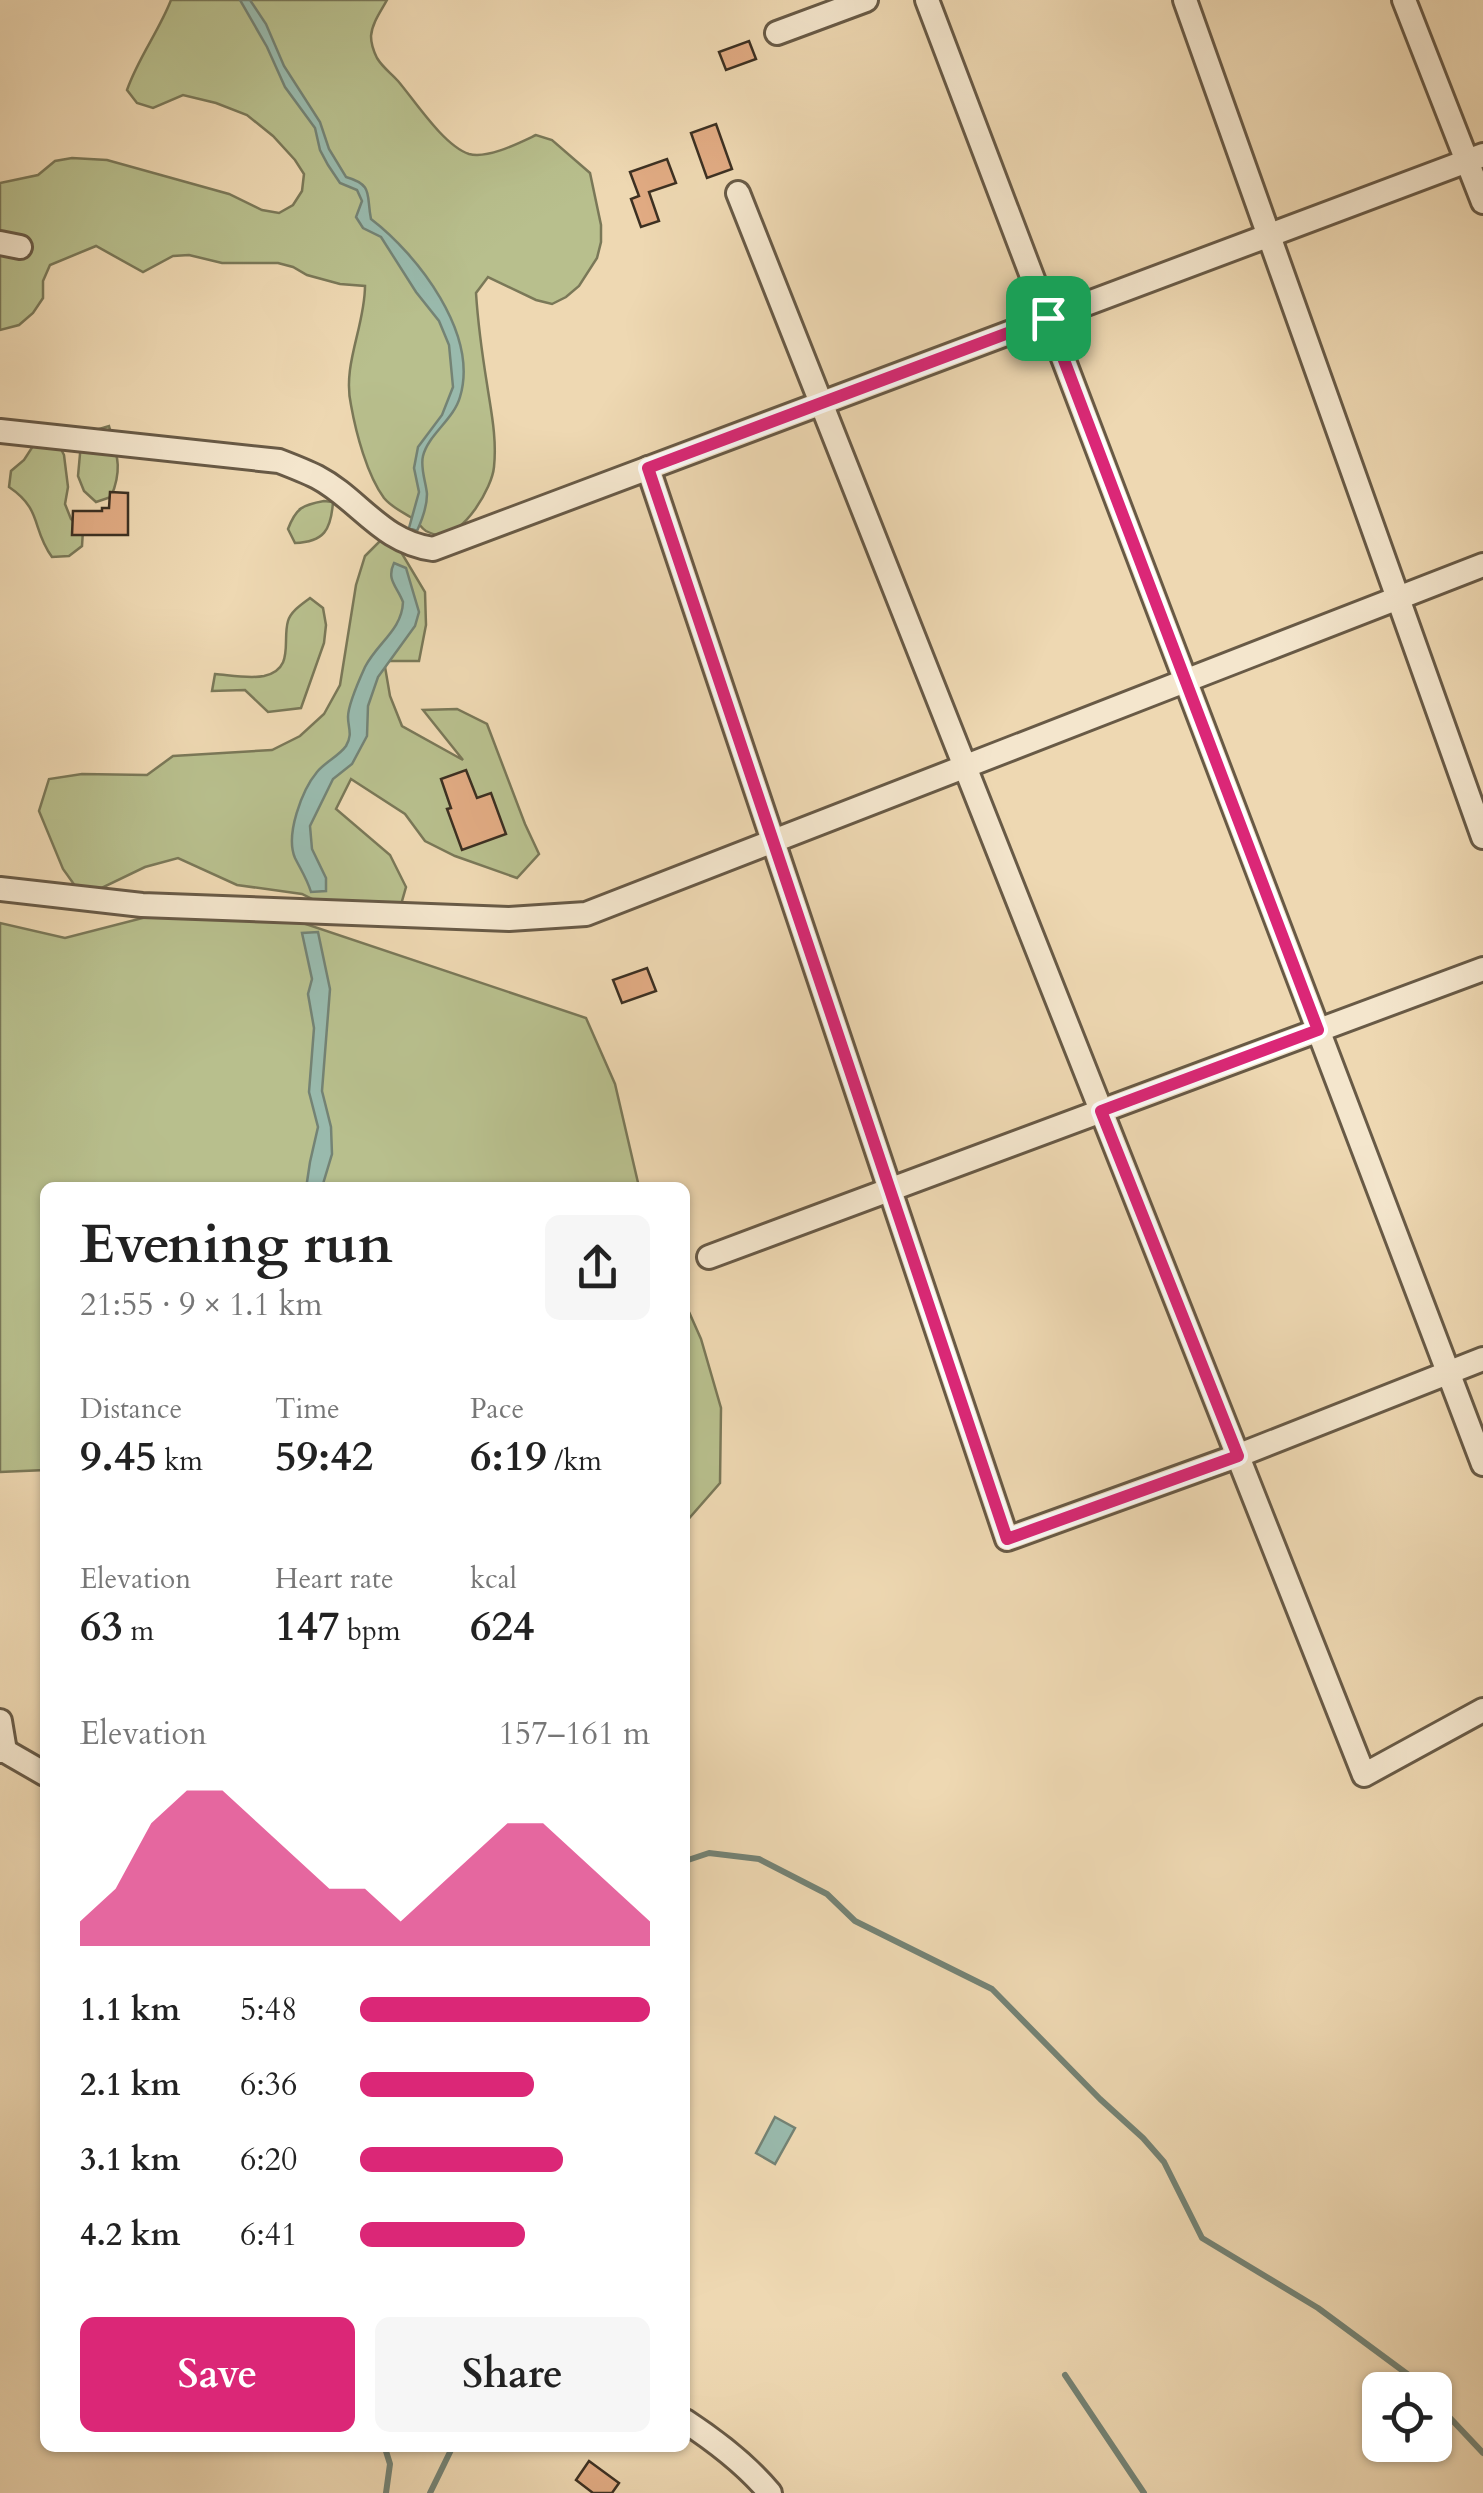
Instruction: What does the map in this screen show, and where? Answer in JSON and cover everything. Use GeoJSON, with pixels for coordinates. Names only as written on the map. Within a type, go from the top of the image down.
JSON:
{"type":"FeatureCollection","features":[{"type":"Feature","properties":{"kind":"street"},"geometry":{"type":"LineString","coordinates":[[777,33],[866,0]]}},
{"type":"Feature","properties":{"kind":"street"},"geometry":{"type":"LineString","coordinates":[[927,0],[1483,1464]]}},
{"type":"Feature","properties":{"kind":"street"},"geometry":{"type":"LineString","coordinates":[[1184,0],[1483,837]]}},
{"type":"Feature","properties":{"kind":"street"},"geometry":{"type":"LineString","coordinates":[[1404,0],[1475,158],[1483,202]]}},
{"type":"Feature","properties":{"kind":"street"},"geometry":{"type":"LineString","coordinates":[[0,431],[280,462],[319,478],[394,537],[432,549],[1475,158]]}},
{"type":"Feature","properties":{"kind":"street"},"geometry":{"type":"LineString","coordinates":[[738,193],[1364,1775],[1483,1710]]}},
{"type":"Feature","properties":{"kind":"street"},"geometry":{"type":"LineString","coordinates":[[648,468],[1007,1539],[1238,1456],[1483,1360]]}},
{"type":"Feature","properties":{"kind":"street"},"geometry":{"type":"LineString","coordinates":[[0,889],[142,906],[508,919],[586,914],[1483,565]]}},
{"type":"Feature","properties":{"kind":"street"},"geometry":{"type":"LineString","coordinates":[[709,1257],[1483,969]]}},
{"type":"Feature","properties":{"kind":"street"},"geometry":{"type":"LineString","coordinates":[[0,1721],[3,1751],[40,1771]]}},
{"type":"Feature","properties":{"kind":"street"},"geometry":{"type":"LineString","coordinates":[[690,2425],[718,2442],[770,2493]]}},
{"type":"Feature","properties":{"kind":"green space"},"geometry":{"type":"Polygon","coordinates":[[[171,0],[387,0],[372,31],[376,56],[450,142],[477,155],[536,135],[552,140],[590,173],[601,242],[597,258],[579,286],[552,304],[488,277],[476,293],[493,425],[494,467],[476,508],[449,533],[426,531],[387,502],[363,453],[353,416],[349,375],[365,286],[340,284],[278,263],[222,263],[189,255],[173,256],[143,272],[96,246],[50,265],[43,281],[43,298],[33,313],[19,325],[0,330],[0,183],[38,175],[55,161],[72,158],[107,160],[229,194],[262,210],[279,213],[293,205],[302,191],[304,174],[295,160],[247,115],[183,95],[153,108],[137,103],[127,90],[171,0]]]}},
{"type":"Feature","properties":{"kind":"green space"},"geometry":{"type":"Polygon","coordinates":[[[109,426],[117,478],[111,497],[96,502],[84,491],[78,476],[81,443],[92,431],[109,426]]]}},
{"type":"Feature","properties":{"kind":"green space"},"geometry":{"type":"Polygon","coordinates":[[[56,439],[64,455],[68,487],[65,504],[71,519],[83,530],[82,546],[69,556],[52,557],[32,512],[9,487],[11,471],[33,446],[56,439]]]}},
{"type":"Feature","properties":{"kind":"green space"},"geometry":{"type":"Polygon","coordinates":[[[333,502],[324,533],[313,540],[295,543],[288,529],[294,516],[305,506],[333,502]]]}},
{"type":"Feature","properties":{"kind":"green space"},"geometry":{"type":"Polygon","coordinates":[[[389,532],[425,592],[426,625],[419,661],[384,661],[390,696],[402,726],[463,760],[423,710],[457,709],[487,724],[539,854],[517,878],[455,856],[425,841],[405,814],[351,779],[336,809],[390,855],[406,887],[396,922],[362,924],[302,894],[237,885],[178,858],[145,867],[83,897],[63,869],[39,811],[49,779],[82,774],[147,775],[173,756],[272,750],[300,736],[324,714],[340,685],[356,585],[365,556],[389,532]]]}},
{"type":"Feature","properties":{"kind":"green space"},"geometry":{"type":"Polygon","coordinates":[[[310,598],[323,608],[326,625],[324,643],[301,708],[268,712],[245,690],[212,691],[215,674],[258,677],[280,667],[289,617],[310,598]]]}},
{"type":"Feature","properties":{"kind":"green space"},"geometry":{"type":"Polygon","coordinates":[[[197,904],[264,910],[586,1018],[615,1084],[638,1182],[40,1182],[40,1470],[0,1472],[0,923],[65,938],[197,904]]]}},
{"type":"Feature","properties":{"kind":"green space"},"geometry":{"type":"Polygon","coordinates":[[[690,1314],[721,1408],[720,1483],[690,1517],[690,1314]]]}},
{"type":"Feature","properties":{"kind":"shaded area"},"geometry":{"type":"Polygon","coordinates":[[[240,0],[250,0],[266,24],[284,66],[320,122],[329,149],[346,177],[365,187],[371,219],[425,275],[453,322],[464,373],[460,397],[423,456],[427,499],[417,531],[409,528],[419,492],[414,468],[418,447],[442,415],[453,387],[449,345],[439,321],[381,237],[363,228],[356,217],[362,201],[357,190],[340,183],[328,165],[315,128],[285,87],[240,0]]]}},
{"type":"Feature","properties":{"kind":"shaded area"},"geometry":{"type":"Polygon","coordinates":[[[394,563],[406,568],[419,612],[415,626],[378,677],[368,706],[367,736],[352,764],[333,779],[310,826],[312,849],[326,878],[326,891],[311,892],[292,848],[297,813],[317,772],[346,746],[349,712],[360,678],[402,612],[403,602],[392,579],[394,563]]]}},
{"type":"Feature","properties":{"kind":"shaded area"},"geometry":{"type":"Polygon","coordinates":[[[318,932],[330,989],[322,1091],[331,1127],[332,1154],[324,1182],[307,1182],[318,1127],[309,1092],[314,1028],[308,994],[312,979],[302,933],[318,932]]]}},
{"type":"Feature","properties":{"kind":"shaded area"},"geometry":{"type":"Polygon","coordinates":[[[775,2117],[795,2128],[775,2164],[756,2153],[775,2117]]]}},
{"type":"Feature","properties":{"kind":"building"},"geometry":{"type":"Polygon","coordinates":[[[749,41],[756,59],[726,70],[719,52],[749,41]]]}},
{"type":"Feature","properties":{"kind":"building"},"geometry":{"type":"Polygon","coordinates":[[[716,124],[732,169],[707,178],[691,133],[716,124]]]}},
{"type":"Feature","properties":{"kind":"building"},"geometry":{"type":"Polygon","coordinates":[[[667,159],[676,183],[649,192],[659,221],[641,227],[631,199],[639,196],[630,172],[667,159]]]}},
{"type":"Feature","properties":{"kind":"building"},"geometry":{"type":"Polygon","coordinates":[[[110,492],[128,493],[128,535],[72,535],[73,511],[109,508],[110,492]]]}},
{"type":"Feature","properties":{"kind":"building"},"geometry":{"type":"Polygon","coordinates":[[[466,770],[477,798],[491,793],[506,834],[462,850],[441,779],[466,770]]]}},
{"type":"Feature","properties":{"kind":"building"},"geometry":{"type":"Polygon","coordinates":[[[647,968],[656,991],[622,1003],[613,980],[647,968]]]}},
{"type":"Feature","properties":{"kind":"building"},"geometry":{"type":"Polygon","coordinates":[[[589,2461],[619,2483],[612,2493],[593,2493],[576,2480],[589,2461]]]}},
{"type":"Feature","properties":{"kind":"waterway"},"geometry":{"type":"LineString","coordinates":[[690,1859],[709,1853],[759,1859],[827,1894],[855,1921],[992,1989],[1164,2162],[1202,2238],[1318,2308],[1405,2372]]}},
{"type":"Feature","properties":{"kind":"waterway"},"geometry":{"type":"LineString","coordinates":[[1065,2375],[1144,2493]]}},
{"type":"Feature","properties":{"kind":"waterway"},"geometry":{"type":"LineString","coordinates":[[1452,2420],[1483,2453]]}},
{"type":"Feature","properties":{"kind":"waterway"},"geometry":{"type":"LineString","coordinates":[[386,2452],[390,2464],[386,2493]]}},
{"type":"Feature","properties":{"kind":"waterway"},"geometry":{"type":"LineString","coordinates":[[430,2493],[450,2452]]}},
{"type":"Feature","properties":{"kind":"route"},"geometry":{"type":"LineString","coordinates":[[1048,318],[1318,1030],[1101,1111],[1238,1456],[1007,1539],[648,468],[1048,318]]}}]}
